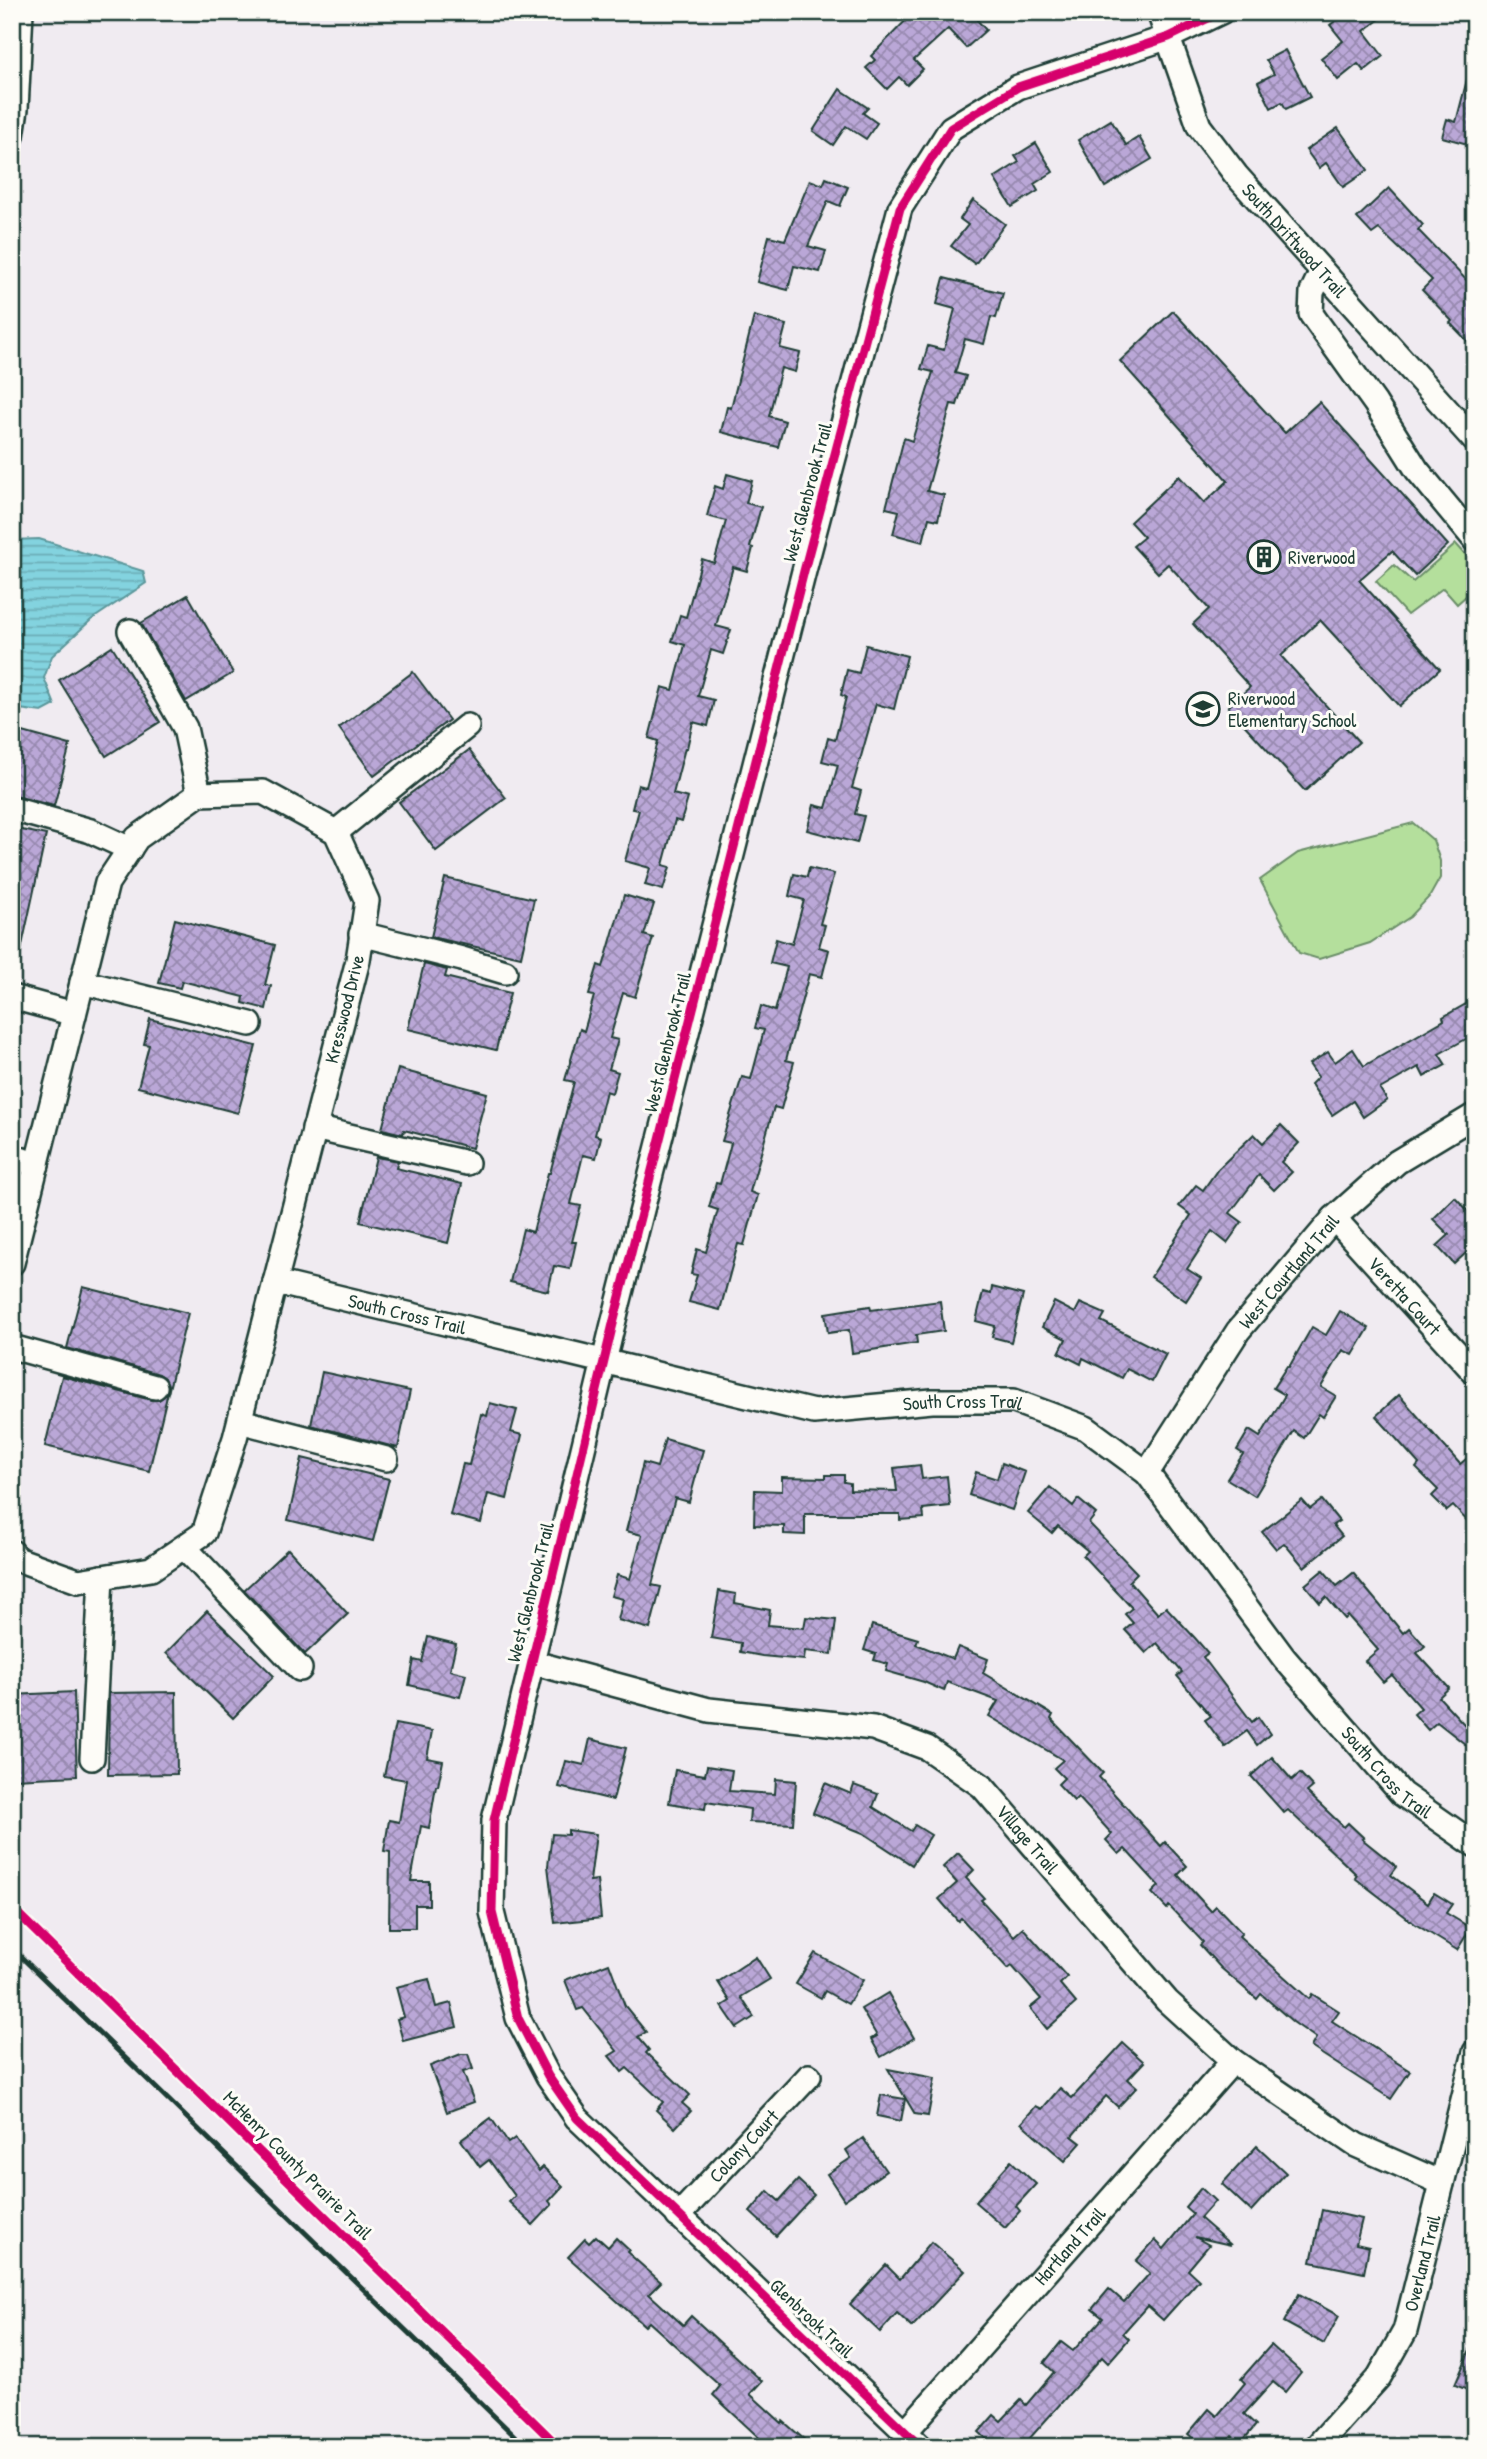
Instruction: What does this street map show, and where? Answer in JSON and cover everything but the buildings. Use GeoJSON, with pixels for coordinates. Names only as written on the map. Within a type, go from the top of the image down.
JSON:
{"type":"FeatureCollection","features":[{"type":"Feature","properties":{"kind":"street"},"geometry":{"type":"LineString","coordinates":[[13,124],[21,12]]}},
{"type":"Feature","properties":{"kind":"street","name":"South Driftwood Trail"},"geometry":{"type":"LineString","coordinates":[[1159,12],[1199,126],[1236,175],[1475,441]]}},
{"type":"Feature","properties":{"kind":"street","name":"West Glenbrook Trail"},"geometry":{"type":"LineString","coordinates":[[678,2216],[577,2118],[548,2076],[518,2018],[492,1912],[494,1820],[603,1363],[804,571],[900,208],[951,128],[1018,88],[1169,37],[1221,12]]}},
{"type":"Feature","properties":{"kind":"street"},"geometry":{"type":"LineString","coordinates":[[1322,271],[1312,292],[1311,314],[1368,393],[1417,470],[1475,540]]}},
{"type":"Feature","properties":{"kind":"street"},"geometry":{"type":"LineString","coordinates":[[130,631],[185,728],[199,794]]}},
{"type":"Feature","properties":{"kind":"street"},"geometry":{"type":"LineString","coordinates":[[12,1263],[107,883],[137,838],[199,794],[263,792],[336,832],[467,726]]}},
{"type":"Feature","properties":{"kind":"street"},"geometry":{"type":"LineString","coordinates":[[12,809],[91,831],[130,849]]}},
{"type":"Feature","properties":{"kind":"street","name":"Kresswood Drive"},"geometry":{"type":"LineString","coordinates":[[12,1552],[17,1559],[78,1581],[151,1569],[204,1533],[240,1421],[358,960],[367,901],[336,832]]}},
{"type":"Feature","properties":{"kind":"street"},"geometry":{"type":"LineString","coordinates":[[361,934],[505,972]]}},
{"type":"Feature","properties":{"kind":"street"},"geometry":{"type":"LineString","coordinates":[[82,982],[250,1024]]}},
{"type":"Feature","properties":{"kind":"street"},"geometry":{"type":"LineString","coordinates":[[12,997],[74,1014]]}},
{"type":"Feature","properties":{"kind":"street","name":"West Courtland Trail"},"geometry":{"type":"LineString","coordinates":[[1147,1473],[1238,1331],[1334,1218],[1397,1163],[1475,1115]]}},
{"type":"Feature","properties":{"kind":"street"},"geometry":{"type":"LineString","coordinates":[[314,1128],[467,1163]]}},
{"type":"Feature","properties":{"kind":"street"},"geometry":{"type":"LineString","coordinates":[[12,1159],[37,1165]]}},
{"type":"Feature","properties":{"kind":"street","name":"Veretta Court"},"geometry":{"type":"LineString","coordinates":[[1334,1218],[1475,1373]]}},
{"type":"Feature","properties":{"kind":"street","name":"South Cross Trail"},"geometry":{"type":"LineString","coordinates":[[275,1282],[814,1412],[932,1401],[1014,1401],[1086,1428],[1147,1473],[1284,1658],[1402,1794],[1475,1845]]}},
{"type":"Feature","properties":{"kind":"street"},"geometry":{"type":"LineString","coordinates":[[12,1347],[155,1387]]}},
{"type":"Feature","properties":{"kind":"street"},"geometry":{"type":"LineString","coordinates":[[240,1421],[386,1459]]}},
{"type":"Feature","properties":{"kind":"street"},"geometry":{"type":"LineString","coordinates":[[184,1548],[299,1669]]}},
{"type":"Feature","properties":{"kind":"street"},"geometry":{"type":"LineString","coordinates":[[92,1758],[101,1577]]}},
{"type":"Feature","properties":{"kind":"street","name":"Village Trail"},"geometry":{"type":"LineString","coordinates":[[531,1662],[709,1710],[873,1728],[927,1748],[982,1786],[1167,2001],[1233,2061],[1356,2145],[1442,2183]]}},
{"type":"Feature","properties":{"kind":"street","name":"Overland Trail"},"geometry":{"type":"LineString","coordinates":[[1316,2447],[1379,2377],[1405,2330],[1475,2052]]}},
{"type":"Feature","properties":{"kind":"street","name":"Hartland Trail"},"geometry":{"type":"LineString","coordinates":[[914,2439],[1233,2061]]}},
{"type":"Feature","properties":{"kind":"street","name":"Colony Court"},"geometry":{"type":"LineString","coordinates":[[678,2216],[809,2076]]}},
{"type":"Feature","properties":{"kind":"street","name":"Glenbrook Trail"},"geometry":{"type":"LineString","coordinates":[[678,2216],[914,2439]]}},
{"type":"Feature","properties":{"kind":"green space"},"geometry":{"type":"Polygon","coordinates":[[[1456,544],[1475,565],[1475,588],[1457,604],[1443,588],[1407,615],[1376,581],[1394,565],[1413,582],[1456,544]]]}},
{"type":"Feature","properties":{"kind":"green space"},"geometry":{"type":"Polygon","coordinates":[[[1413,823],[1433,840],[1440,861],[1440,878],[1430,896],[1410,917],[1370,943],[1319,959],[1299,953],[1260,880],[1298,853],[1413,823]]]}},
{"type":"Feature","properties":{"kind":"water"},"geometry":{"type":"Polygon","coordinates":[[[39,539],[143,571],[146,583],[91,620],[52,656],[44,678],[55,705],[42,712],[12,708],[12,540],[39,539]]]}},
{"type":"Feature","properties":{"kind":"railway"},"geometry":{"type":"LineString","coordinates":[[12,1948],[526,2447]]}},
{"type":"Feature","properties":{"kind":"cycle path"},"geometry":{"type":"LineString","coordinates":[[921,2447],[577,2118],[548,2076],[518,2018],[492,1912],[494,1820],[612,1328],[804,571],[900,208],[951,128],[1018,87],[1169,37],[1221,12]]}},
{"type":"Feature","properties":{"kind":"cycle path","name":"McHenry County Prairie Trail"},"geometry":{"type":"LineString","coordinates":[[12,1908],[559,2447]]}},
{"type":"Feature","properties":{"kind":"place","name":"Riverwood"},"geometry":{"type":"Point","coordinates":[1264,557]}},
{"type":"Feature","properties":{"kind":"place","name":"Riverwood Elementary School"},"geometry":{"type":"Point","coordinates":[1203,709]}}]}
